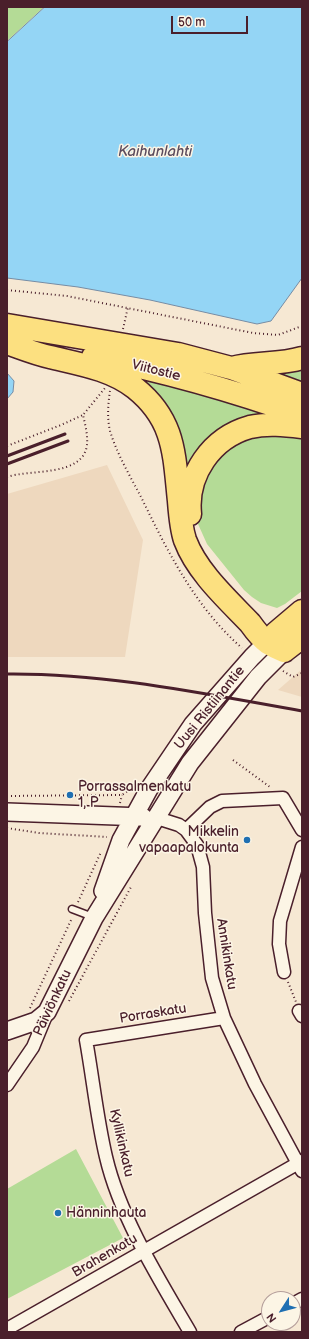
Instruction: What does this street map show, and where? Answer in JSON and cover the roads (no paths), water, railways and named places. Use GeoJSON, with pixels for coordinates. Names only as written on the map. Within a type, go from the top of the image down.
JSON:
{"type":"FeatureCollection","features":[{"type":"Feature","properties":{"kind":"highway","name":"Viitostie"},"geometry":{"type":"LineString","coordinates":[[7,325],[178,354],[230,368],[302,394]]}},
{"type":"Feature","properties":{"kind":"highway","name":"Viitostie"},"geometry":{"type":"LineString","coordinates":[[7,343],[49,348],[131,364],[212,385],[302,415]]}},
{"type":"Feature","properties":{"kind":"highway"},"geometry":{"type":"LineString","coordinates":[[7,343],[48,357],[92,367],[110,374],[133,386],[149,400],[161,414],[169,432],[173,450],[180,522],[185,540],[194,558],[218,590],[279,652]]}},
{"type":"Feature","properties":{"kind":"highway"},"geometry":{"type":"LineString","coordinates":[[230,368],[248,364],[271,364],[302,358]]}},
{"type":"Feature","properties":{"kind":"highway"},"geometry":{"type":"LineString","coordinates":[[279,652],[204,554],[196,537],[191,521],[191,490],[194,477],[203,460],[215,446],[238,432],[250,427],[265,425],[302,427]]}},
{"type":"Feature","properties":{"kind":"highway","name":"Uusi Ristiinantie"},"geometry":{"type":"LineString","coordinates":[[279,652],[302,611]]}},
{"type":"Feature","properties":{"kind":"highway","name":"Uusi Ristiinantie"},"geometry":{"type":"LineString","coordinates":[[279,652],[302,637]]}},
{"type":"Feature","properties":{"kind":"main road","name":"Uusi Ristiinantie"},"geometry":{"type":"LineString","coordinates":[[133,816],[149,789],[193,724],[252,657],[279,652]]}},
{"type":"Feature","properties":{"kind":"main road","name":"Uusi Ristiinantie"},"geometry":{"type":"LineString","coordinates":[[157,818],[190,763],[279,652]]}},
{"type":"Feature","properties":{"kind":"main road"},"geometry":{"type":"LineString","coordinates":[[7,812],[157,818]]}},
{"type":"Feature","properties":{"kind":"main road","name":"Päiviönkatu"},"geometry":{"type":"LineString","coordinates":[[94,918],[121,840],[133,816]]}},
{"type":"Feature","properties":{"kind":"main road","name":"Päiviönkatu"},"geometry":{"type":"LineString","coordinates":[[47,1012],[94,918],[157,818]]}},
{"type":"Feature","properties":{"kind":"main road"},"geometry":{"type":"LineString","coordinates":[[13,1029],[36,1021],[47,1012]]}},
{"type":"Feature","properties":{"kind":"street"},"geometry":{"type":"LineString","coordinates":[[186,830],[210,807],[222,801],[283,798],[302,830]]}},
{"type":"Feature","properties":{"kind":"street","name":"Annikinkatu"},"geometry":{"type":"LineString","coordinates":[[157,818],[170,821],[186,830],[197,845],[203,867],[205,913],[212,978],[224,1018],[255,1084],[301,1165]]}},
{"type":"Feature","properties":{"kind":"street"},"geometry":{"type":"LineString","coordinates":[[284,972],[279,944],[280,921],[302,847]]}},
{"type":"Feature","properties":{"kind":"street","name":"Päiviönkatu"},"geometry":{"type":"LineString","coordinates":[[7,1085],[32,1047],[47,1012]]}},
{"type":"Feature","properties":{"kind":"street","name":"Porraskatu"},"geometry":{"type":"LineString","coordinates":[[86,1040],[224,1018]]}},
{"type":"Feature","properties":{"kind":"street","name":"Kyllikinkatu"},"geometry":{"type":"LineString","coordinates":[[86,1040],[106,1158],[120,1198],[144,1252],[190,1332]]}},
{"type":"Feature","properties":{"kind":"street","name":"Brahenkatu"},"geometry":{"type":"LineString","coordinates":[[7,1329],[301,1165]]}},
{"type":"Feature","properties":{"kind":"street"},"geometry":{"type":"LineString","coordinates":[[241,1332],[261,1321]]}},
{"type":"Feature","properties":{"kind":"lane"},"geometry":{"type":"LineString","coordinates":[[74,910],[94,918]]}},
{"type":"Feature","properties":{"kind":"water","name":"Kaihunlahti"},"geometry":{"type":"Polygon","coordinates":[[[45,7],[302,7],[302,278],[271,321],[257,324],[150,300],[78,287],[7,278],[7,42],[45,7]]]}},
{"type":"Feature","properties":{"kind":"water"},"geometry":{"type":"Polygon","coordinates":[[[7,373],[14,381],[13,392],[7,399],[7,373]]]}},
{"type":"Feature","properties":{"kind":"railway"},"geometry":{"type":"LineString","coordinates":[[7,456],[65,434]]}},
{"type":"Feature","properties":{"kind":"railway"},"geometry":{"type":"LineString","coordinates":[[7,464],[68,441]]}},
{"type":"Feature","properties":{"kind":"railway"},"geometry":{"type":"LineString","coordinates":[[7,674],[81,677],[118,681],[302,711]]}},
{"type":"Feature","properties":{"kind":"place","name":"Porrassalmenkatu 1, P"},"geometry":{"type":"Point","coordinates":[70,795]}},
{"type":"Feature","properties":{"kind":"place","name":"Mikkelin vapaapalokunta"},"geometry":{"type":"Point","coordinates":[247,840]}},
{"type":"Feature","properties":{"kind":"place","name":"Hänninhauta"},"geometry":{"type":"Point","coordinates":[58,1213]}}]}
